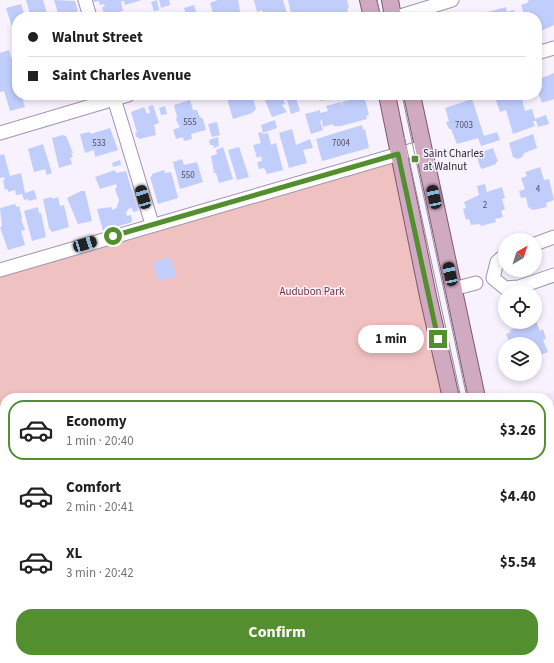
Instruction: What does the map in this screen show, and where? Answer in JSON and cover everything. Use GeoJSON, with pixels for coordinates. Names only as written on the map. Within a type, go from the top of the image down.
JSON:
{"type":"FeatureCollection","features":[{"type":"Feature","properties":{"kind":"main road"},"geometry":{"type":"LineString","coordinates":[[368,0],[371,12]]}},
{"type":"Feature","properties":{"kind":"main road"},"geometry":{"type":"LineString","coordinates":[[390,0],[392,12]]}},
{"type":"Feature","properties":{"kind":"main road"},"geometry":{"type":"LineString","coordinates":[[388,100],[398,154],[450,393]]}},
{"type":"Feature","properties":{"kind":"main road"},"geometry":{"type":"LineString","coordinates":[[413,100],[475,393]]}},
{"type":"Feature","properties":{"kind":"street"},"geometry":{"type":"LineString","coordinates":[[85,0],[89,12]]}},
{"type":"Feature","properties":{"kind":"street"},"geometry":{"type":"LineString","coordinates":[[413,12],[452,0]]}},
{"type":"Feature","properties":{"kind":"street"},"geometry":{"type":"LineString","coordinates":[[542,52],[554,48]]}},
{"type":"Feature","properties":{"kind":"street"},"geometry":{"type":"LineString","coordinates":[[0,133],[104,100]]}},
{"type":"Feature","properties":{"kind":"street"},"geometry":{"type":"LineString","coordinates":[[115,100],[152,224]]}},
{"type":"Feature","properties":{"kind":"street"},"geometry":{"type":"LineString","coordinates":[[0,270],[152,224],[423,147]]}},
{"type":"Feature","properties":{"kind":"street"},"geometry":{"type":"LineString","coordinates":[[542,241],[554,237]]}},
{"type":"Feature","properties":{"kind":"street"},"geometry":{"type":"LineString","coordinates":[[495,278],[498,261]]}},
{"type":"Feature","properties":{"kind":"street"},"geometry":{"type":"LineString","coordinates":[[453,289],[476,283],[478,279],[495,278],[505,288],[513,288],[554,275]]}},
{"type":"Feature","properties":{"kind":"green space","name":"Audubon Park"},"geometry":{"type":"Polygon","coordinates":[[[394,157],[444,393],[0,393],[0,271],[394,157]]]}},
{"type":"Feature","properties":{"kind":"building"},"geometry":{"type":"Polygon","coordinates":[[[26,0],[43,0],[47,12],[30,12],[26,0]]]}},
{"type":"Feature","properties":{"kind":"building"},"geometry":{"type":"Polygon","coordinates":[[[54,0],[75,1],[78,11],[58,12],[54,0]]]}},
{"type":"Feature","properties":{"kind":"building"},"geometry":{"type":"Polygon","coordinates":[[[93,0],[142,0],[125,5],[124,1],[121,1],[123,11],[119,12],[103,12],[102,7],[105,6],[104,4],[100,5],[99,1],[94,2],[93,0]]]}},
{"type":"Feature","properties":{"kind":"building"},"geometry":{"type":"Polygon","coordinates":[[[157,0],[159,10],[154,11],[151,2],[157,0]]]}},
{"type":"Feature","properties":{"kind":"building"},"geometry":{"type":"Polygon","coordinates":[[[159,0],[169,0],[170,5],[161,8],[159,0]]]}},
{"type":"Feature","properties":{"kind":"building"},"geometry":{"type":"Polygon","coordinates":[[[218,0],[238,0],[240,12],[213,12],[210,3],[218,0]]]}},
{"type":"Feature","properties":{"kind":"building"},"geometry":{"type":"Polygon","coordinates":[[[254,0],[283,0],[287,12],[263,12],[262,10],[257,12],[254,0]]]}},
{"type":"Feature","properties":{"kind":"building"},"geometry":{"type":"Polygon","coordinates":[[[288,0],[347,0],[349,8],[347,9],[348,12],[291,12],[288,0]]]}},
{"type":"Feature","properties":{"kind":"building"},"geometry":{"type":"Polygon","coordinates":[[[529,0],[554,0],[554,25],[542,30],[542,12],[523,12],[521,5],[527,3],[529,0]]]}},
{"type":"Feature","properties":{"kind":"building"},"geometry":{"type":"Polygon","coordinates":[[[21,4],[23,12],[12,12],[12,27],[6,8],[21,4]]]}},
{"type":"Feature","properties":{"kind":"building"},"geometry":{"type":"Polygon","coordinates":[[[194,5],[196,12],[185,12],[184,8],[194,5]]]}},
{"type":"Feature","properties":{"kind":"building"},"geometry":{"type":"Polygon","coordinates":[[[506,7],[507,12],[488,12],[506,7]]]}},
{"type":"Feature","properties":{"kind":"building"},"geometry":{"type":"Polygon","coordinates":[[[9,50],[12,60],[12,100],[23,100],[25,107],[10,111],[4,91],[0,92],[0,53],[9,50]]]}},
{"type":"Feature","properties":{"kind":"building"},"geometry":{"type":"Polygon","coordinates":[[[554,73],[554,99],[542,103],[541,100],[542,78],[554,73]]]}},
{"type":"Feature","properties":{"kind":"building"},"geometry":{"type":"Polygon","coordinates":[[[190,100],[193,110],[197,110],[200,117],[203,119],[206,130],[191,134],[192,139],[184,141],[183,137],[176,139],[173,130],[180,127],[176,120],[177,117],[174,105],[190,100]]]}},
{"type":"Feature","properties":{"kind":"building"},"geometry":{"type":"Polygon","coordinates":[[[227,100],[253,100],[256,109],[252,113],[233,119],[227,100]]]}},
{"type":"Feature","properties":{"kind":"building"},"geometry":{"type":"Polygon","coordinates":[[[265,100],[284,100],[285,104],[282,105],[287,112],[272,117],[265,100]]]}},
{"type":"Feature","properties":{"kind":"building"},"geometry":{"type":"Polygon","coordinates":[[[287,100],[297,100],[300,111],[291,114],[287,100]]]}},
{"type":"Feature","properties":{"kind":"building"},"geometry":{"type":"Polygon","coordinates":[[[349,100],[365,100],[369,115],[366,116],[367,119],[341,126],[333,126],[333,124],[323,127],[322,120],[320,121],[323,130],[311,134],[305,114],[320,110],[320,113],[328,111],[326,106],[341,102],[343,105],[342,102],[349,100]]]}},
{"type":"Feature","properties":{"kind":"building"},"geometry":{"type":"Polygon","coordinates":[[[472,100],[484,136],[497,132],[500,140],[481,146],[478,138],[457,144],[451,129],[449,129],[446,122],[449,121],[445,108],[472,100]]]}},
{"type":"Feature","properties":{"kind":"building"},"geometry":{"type":"Polygon","coordinates":[[[496,100],[522,100],[525,111],[532,109],[535,119],[546,115],[549,124],[538,127],[536,121],[533,121],[535,126],[513,134],[506,110],[500,112],[496,100]]]}},
{"type":"Feature","properties":{"kind":"building"},"geometry":{"type":"Polygon","coordinates":[[[153,105],[159,123],[154,125],[156,135],[139,139],[136,137],[135,133],[137,132],[131,112],[144,107],[147,114],[150,112],[148,107],[153,105]]]}},
{"type":"Feature","properties":{"kind":"building"},"geometry":{"type":"Polygon","coordinates":[[[165,106],[167,114],[161,115],[159,108],[165,106]]]}},
{"type":"Feature","properties":{"kind":"building"},"geometry":{"type":"Polygon","coordinates":[[[275,120],[277,128],[263,133],[261,125],[275,120]]]}},
{"type":"Feature","properties":{"kind":"building"},"geometry":{"type":"Polygon","coordinates":[[[217,122],[220,135],[212,137],[208,124],[217,122]]]}},
{"type":"Feature","properties":{"kind":"building"},"geometry":{"type":"Polygon","coordinates":[[[362,125],[363,130],[365,129],[369,148],[322,161],[316,139],[362,125]]]}},
{"type":"Feature","properties":{"kind":"building"},"geometry":{"type":"Polygon","coordinates":[[[110,128],[118,150],[95,157],[94,150],[85,153],[80,134],[90,132],[91,134],[110,128]]]}},
{"type":"Feature","properties":{"kind":"building"},"geometry":{"type":"Polygon","coordinates":[[[292,129],[296,145],[310,139],[313,148],[303,150],[307,163],[289,168],[279,133],[292,129]]]}},
{"type":"Feature","properties":{"kind":"building"},"geometry":{"type":"Polygon","coordinates":[[[262,132],[262,134],[268,133],[271,145],[276,143],[283,170],[267,174],[264,168],[259,169],[257,162],[262,161],[261,156],[257,158],[253,145],[261,143],[258,133],[262,132]]]}},
{"type":"Feature","properties":{"kind":"building"},"geometry":{"type":"Polygon","coordinates":[[[533,134],[537,148],[524,153],[522,157],[518,159],[513,157],[509,143],[533,134]]]}},
{"type":"Feature","properties":{"kind":"building"},"geometry":{"type":"Polygon","coordinates":[[[63,135],[66,136],[73,153],[71,153],[73,157],[70,158],[72,164],[59,168],[52,138],[63,135]]]}},
{"type":"Feature","properties":{"kind":"building"},"geometry":{"type":"Polygon","coordinates":[[[218,137],[219,146],[214,148],[213,145],[210,145],[209,140],[218,137]]]}},
{"type":"Feature","properties":{"kind":"building"},"geometry":{"type":"Polygon","coordinates":[[[43,144],[52,173],[47,175],[45,169],[34,172],[28,149],[43,144]]]}},
{"type":"Feature","properties":{"kind":"building"},"geometry":{"type":"Polygon","coordinates":[[[223,147],[233,179],[219,183],[216,173],[214,173],[211,156],[217,154],[216,150],[223,147]]]}},
{"type":"Feature","properties":{"kind":"building"},"geometry":{"type":"Polygon","coordinates":[[[239,147],[249,177],[237,180],[228,150],[239,147]]]}},
{"type":"Feature","properties":{"kind":"building"},"geometry":{"type":"Polygon","coordinates":[[[493,148],[498,162],[482,169],[476,154],[493,148]]]}},
{"type":"Feature","properties":{"kind":"building"},"geometry":{"type":"Polygon","coordinates":[[[4,154],[10,176],[21,173],[25,193],[34,190],[37,199],[29,201],[28,199],[24,200],[22,194],[16,195],[15,190],[8,192],[8,189],[5,190],[3,180],[5,180],[4,177],[0,178],[0,155],[4,154]]]}},
{"type":"Feature","properties":{"kind":"building"},"geometry":{"type":"Polygon","coordinates":[[[182,159],[184,165],[197,162],[203,182],[180,189],[173,162],[182,159]]]}},
{"type":"Feature","properties":{"kind":"building"},"geometry":{"type":"Polygon","coordinates":[[[120,160],[121,165],[113,167],[112,163],[120,160]]]}},
{"type":"Feature","properties":{"kind":"building"},"geometry":{"type":"Polygon","coordinates":[[[540,167],[544,180],[549,179],[554,200],[546,203],[547,207],[533,210],[528,207],[526,197],[521,198],[519,191],[525,189],[521,178],[527,176],[525,172],[540,167]]]}},
{"type":"Feature","properties":{"kind":"building"},"geometry":{"type":"Polygon","coordinates":[[[115,170],[116,173],[126,171],[138,211],[133,212],[132,208],[128,209],[126,213],[127,216],[131,215],[132,222],[103,231],[97,209],[111,207],[113,210],[117,207],[119,200],[115,189],[117,187],[116,184],[100,189],[95,177],[115,170]]]}},
{"type":"Feature","properties":{"kind":"building"},"geometry":{"type":"Polygon","coordinates":[[[164,170],[165,173],[171,172],[178,198],[158,204],[150,177],[152,174],[164,170]]]}},
{"type":"Feature","properties":{"kind":"building"},"geometry":{"type":"Polygon","coordinates":[[[485,184],[487,192],[502,187],[505,198],[502,199],[505,209],[501,211],[503,217],[495,219],[496,222],[481,226],[480,224],[471,225],[469,219],[466,220],[463,209],[466,208],[464,202],[479,195],[477,186],[485,184]]]}},
{"type":"Feature","properties":{"kind":"building"},"geometry":{"type":"Polygon","coordinates":[[[81,191],[85,191],[92,221],[78,224],[67,198],[81,191]]]}},
{"type":"Feature","properties":{"kind":"building"},"geometry":{"type":"Polygon","coordinates":[[[52,197],[53,199],[58,197],[60,206],[64,205],[69,227],[52,232],[49,228],[43,199],[52,197]]]}},
{"type":"Feature","properties":{"kind":"building"},"geometry":{"type":"Polygon","coordinates":[[[15,204],[16,207],[19,206],[21,219],[25,230],[21,231],[25,245],[8,250],[0,227],[2,227],[0,208],[15,204]]]}},
{"type":"Feature","properties":{"kind":"building"},"geometry":{"type":"Polygon","coordinates":[[[38,207],[39,213],[41,213],[46,237],[32,241],[24,211],[38,207]]]}},
{"type":"Feature","properties":{"kind":"building"},"geometry":{"type":"Polygon","coordinates":[[[170,257],[176,274],[175,276],[160,281],[158,280],[153,264],[154,262],[170,257]]]}},
{"type":"Feature","properties":{"kind":"building"},"geometry":{"type":"Polygon","coordinates":[[[539,329],[540,331],[543,329],[546,339],[543,340],[548,352],[542,354],[542,337],[507,337],[506,334],[511,332],[510,330],[539,329]]]}},
{"type":"Feature","properties":{"kind":"tram line"},"geometry":{"type":"LineString","coordinates":[[377,0],[380,12]]}},
{"type":"Feature","properties":{"kind":"tram line"},"geometry":{"type":"LineString","coordinates":[[403,100],[466,393]]}},
{"type":"Feature","properties":{"kind":"tram line"},"geometry":{"type":"LineString","coordinates":[[404,136],[460,393]]}},
{"type":"Feature","properties":{"kind":"place","name":"Saint Charles at Walnut"},"geometry":{"type":"Point","coordinates":[415,159]}},
{"type":"Feature","properties":{"kind":"route"},"geometry":{"type":"LineString","coordinates":[[113,236],[398,154],[438,339]]}}]}
